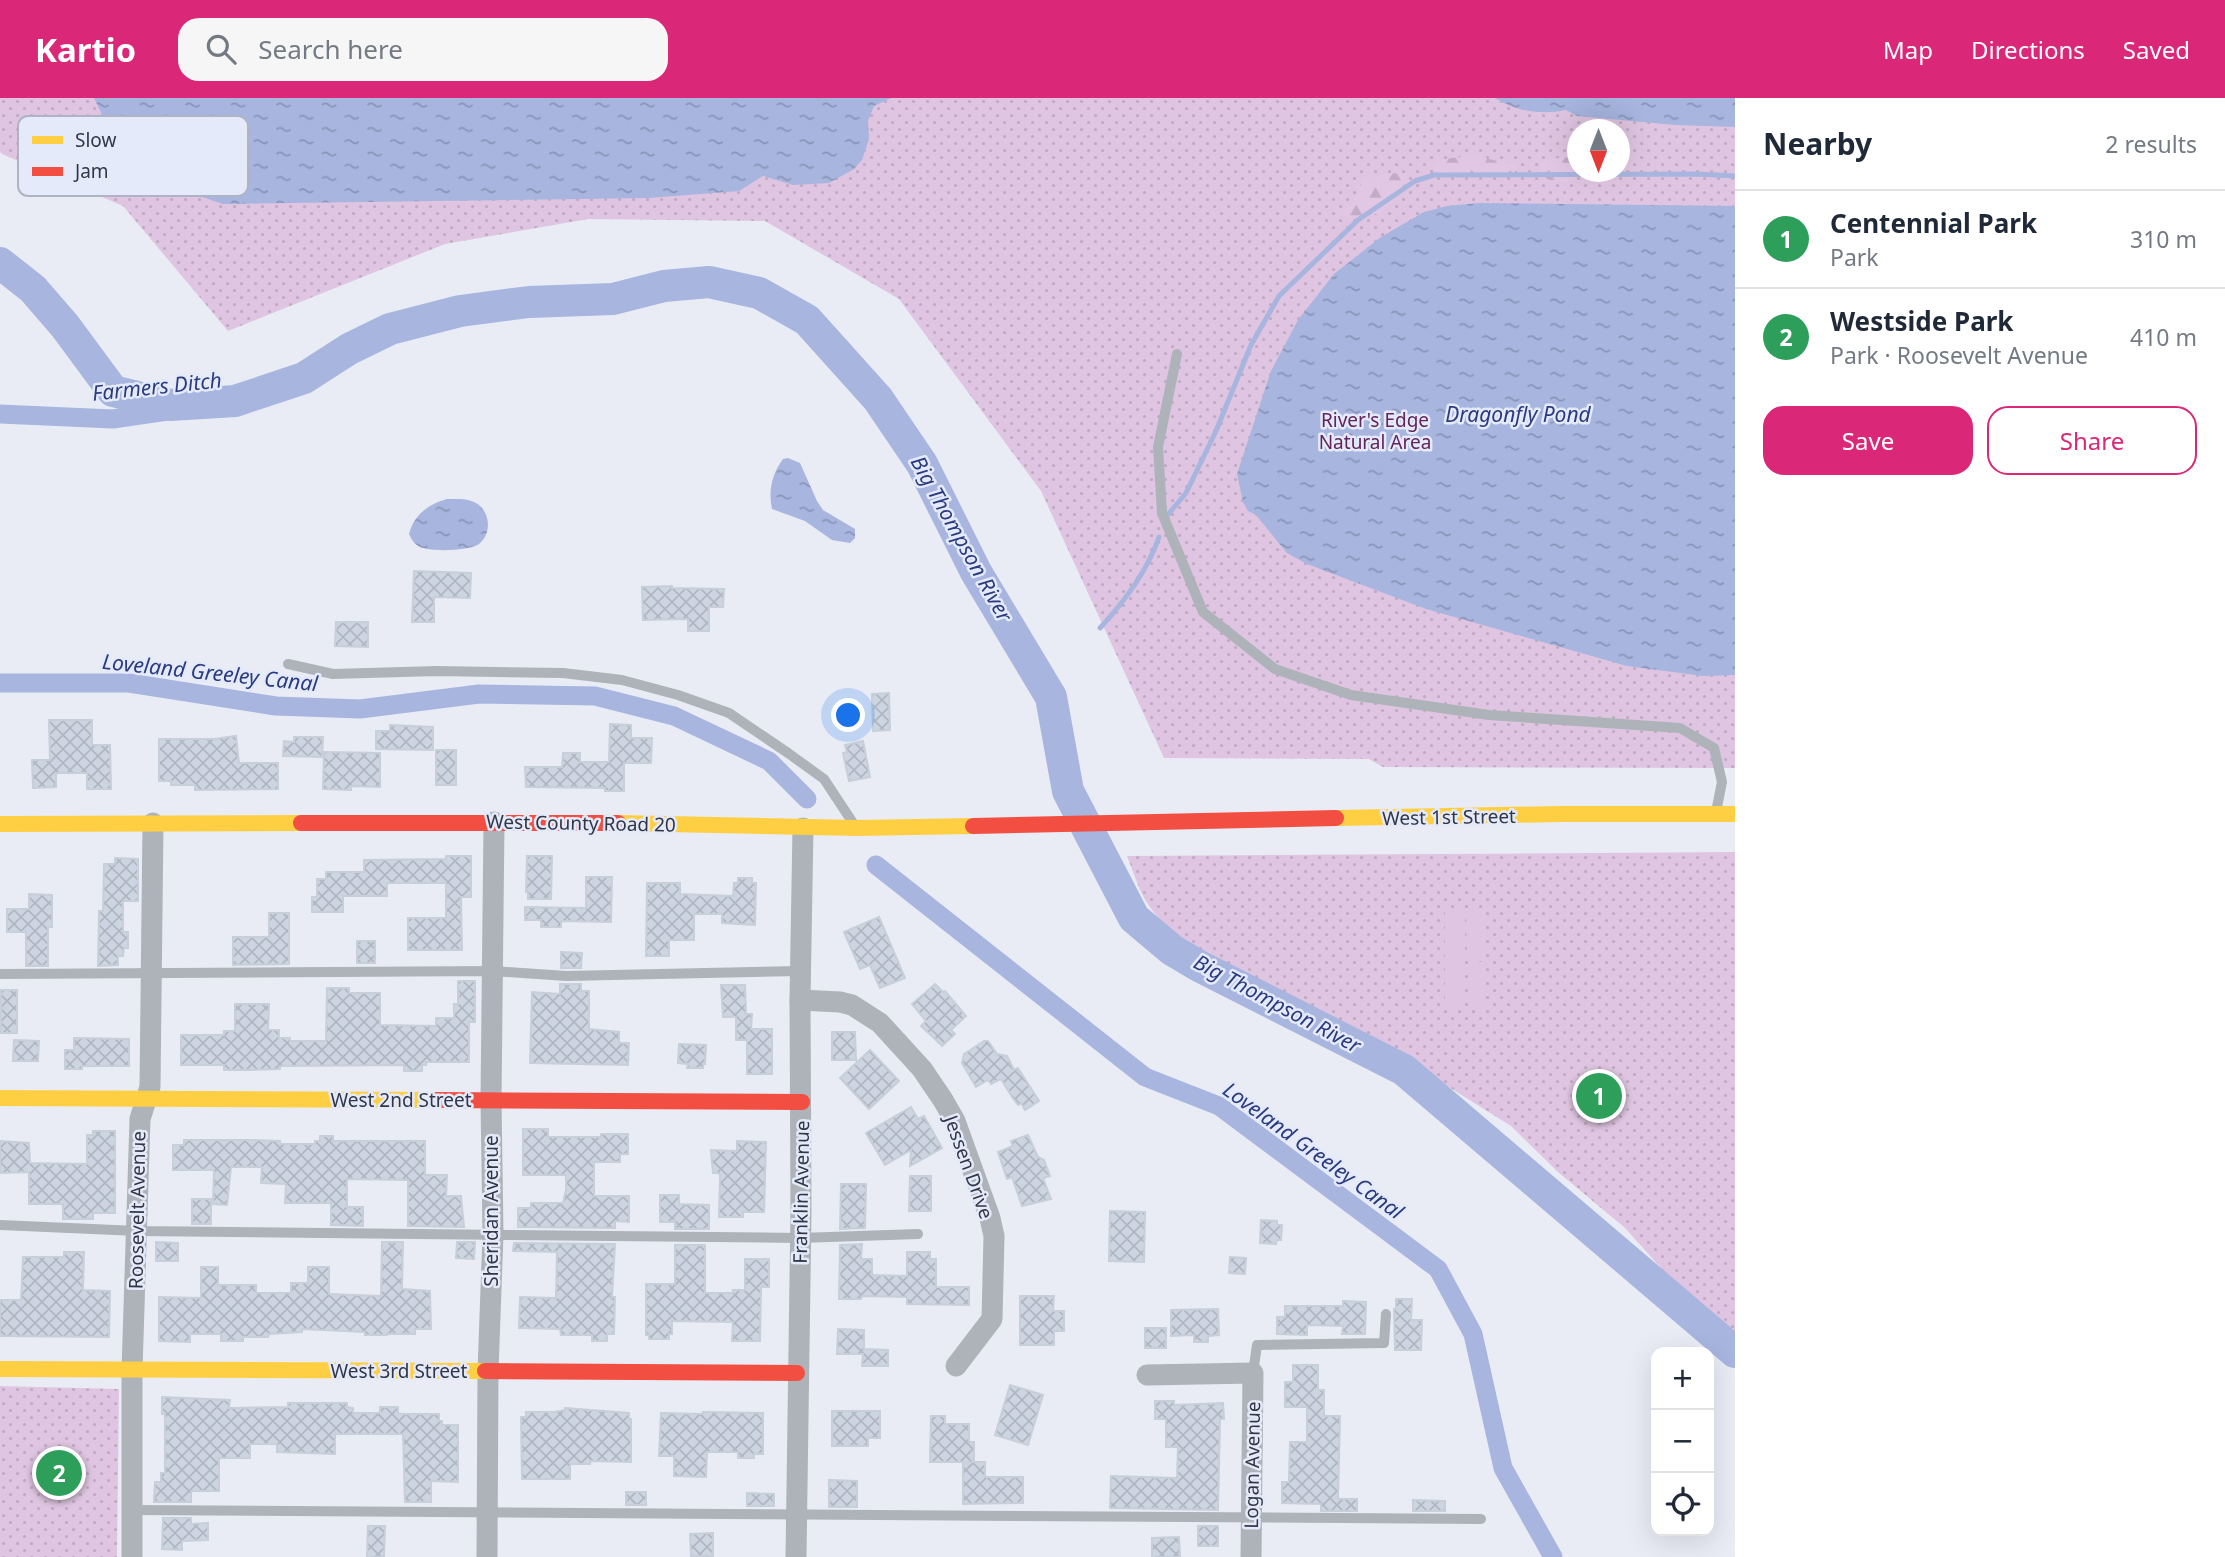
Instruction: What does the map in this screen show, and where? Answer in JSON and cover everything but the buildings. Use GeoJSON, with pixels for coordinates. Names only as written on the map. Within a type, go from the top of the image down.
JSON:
{"type":"FeatureCollection","features":[{"type":"Feature","properties":{"kind":"main road","name":"West 1st Street"},"geometry":{"type":"LineString","coordinates":[[1163,823],[1560,814],[1735,814]]}},
{"type":"Feature","properties":{"kind":"main road","name":"West County Road 20"},"geometry":{"type":"LineString","coordinates":[[0,824],[494,822],[857,828],[1163,823]]}},
{"type":"Feature","properties":{"kind":"main road","name":"West 2nd Street"},"geometry":{"type":"LineString","coordinates":[[0,1098],[802,1102]]}},
{"type":"Feature","properties":{"kind":"main road","name":"West 3rd Street"},"geometry":{"type":"LineString","coordinates":[[0,1369],[797,1373]]}},
{"type":"Feature","properties":{"kind":"street","name":"Sheridan Avenue"},"geometry":{"type":"LineString","coordinates":[[487,1557],[488,1371],[493,1234],[491,1100],[494,822]]}},
{"type":"Feature","properties":{"kind":"street","name":"Roosevelt Avenue"},"geometry":{"type":"LineString","coordinates":[[132,1557],[132,1370],[140,1119],[150,1081],[153,823]]}},
{"type":"Feature","properties":{"kind":"street","name":"Franklin Avenue"},"geometry":{"type":"LineString","coordinates":[[796,1557],[803,828]]}},
{"type":"Feature","properties":{"kind":"street","name":"Jessen Drive"},"geometry":{"type":"LineString","coordinates":[[800,1000],[852,1005],[880,1023],[922,1069],[958,1128],[994,1236],[992,1319],[956,1366]]}},
{"type":"Feature","properties":{"kind":"street"},"geometry":{"type":"LineString","coordinates":[[1147,1374],[1253,1373]]}},
{"type":"Feature","properties":{"kind":"street","name":"Logan Avenue"},"geometry":{"type":"LineString","coordinates":[[1251,1557],[1253,1373]]}},
{"type":"Feature","properties":{"kind":"lane"},"geometry":{"type":"LineString","coordinates":[[1177,354],[1158,447],[1162,513],[1203,612],[1275,669],[1351,695],[1489,715],[1680,728],[1714,748],[1722,782],[1715,814]]}},
{"type":"Feature","properties":{"kind":"lane"},"geometry":{"type":"LineString","coordinates":[[288,664],[333,674],[437,671],[563,673],[622,680],[678,695],[729,713],[824,779],[857,828]]}},
{"type":"Feature","properties":{"kind":"lane"},"geometry":{"type":"LineString","coordinates":[[0,974],[492,971],[566,976],[800,971]]}},
{"type":"Feature","properties":{"kind":"lane"},"geometry":{"type":"LineString","coordinates":[[0,1225],[138,1231],[800,1238],[918,1234]]}},
{"type":"Feature","properties":{"kind":"lane"},"geometry":{"type":"LineString","coordinates":[[1253,1373],[1257,1345],[1384,1343],[1386,1314]]}},
{"type":"Feature","properties":{"kind":"lane"},"geometry":{"type":"LineString","coordinates":[[132,1510],[488,1510],[1481,1519]]}},
{"type":"Feature","properties":{"kind":"green space","name":"River's Edge Natural Area"},"geometry":{"type":"Polygon","coordinates":[[[0,98],[1735,98],[1735,768],[1383,767],[1369,759],[1164,758],[1041,491],[899,299],[765,221],[588,219],[445,244],[228,331],[123,206],[100,196],[248,196],[248,116],[18,116],[18,161],[0,152],[0,98]]]}},
{"type":"Feature","properties":{"kind":"green space"},"geometry":{"type":"Polygon","coordinates":[[[1475,156],[1516,165],[1518,169],[1512,174],[1463,176],[1435,171],[1433,164],[1451,158],[1475,156]]]}},
{"type":"Feature","properties":{"kind":"green space"},"geometry":{"type":"Polygon","coordinates":[[[1567,158],[1567,182],[1547,179],[1542,173],[1541,162],[1567,158]]]}},
{"type":"Feature","properties":{"kind":"green space"},"geometry":{"type":"Polygon","coordinates":[[[1391,173],[1404,174],[1409,180],[1388,200],[1381,214],[1374,214],[1371,210],[1360,216],[1345,217],[1342,212],[1353,202],[1364,178],[1391,173]]]}},
{"type":"Feature","properties":{"kind":"green space"},"geometry":{"type":"Polygon","coordinates":[[[1735,852],[1735,1334],[1680,1289],[1625,1228],[1558,1172],[1511,1126],[1444,1084],[1418,1079],[1397,1061],[1233,979],[1194,951],[1169,929],[1149,905],[1127,856],[1735,852]]]}},
{"type":"Feature","properties":{"kind":"green space"},"geometry":{"type":"Polygon","coordinates":[[[1466,911],[1485,911],[1485,957],[1467,957],[1466,911]]]}},
{"type":"Feature","properties":{"kind":"green space"},"geometry":{"type":"Polygon","coordinates":[[[1445,912],[1463,912],[1463,957],[1445,958],[1445,912]]]}},
{"type":"Feature","properties":{"kind":"green space"},"geometry":{"type":"Polygon","coordinates":[[[1445,961],[1463,961],[1463,1007],[1445,1007],[1445,961]]]}},
{"type":"Feature","properties":{"kind":"green space"},"geometry":{"type":"Polygon","coordinates":[[[1468,962],[1485,962],[1486,1007],[1468,1007],[1468,962]]]}},
{"type":"Feature","properties":{"kind":"green space"},"geometry":{"type":"Polygon","coordinates":[[[0,1386],[119,1389],[117,1557],[0,1557],[0,1386]]]}},
{"type":"Feature","properties":{"kind":"water"},"geometry":{"type":"Polygon","coordinates":[[[94,98],[891,98],[874,106],[868,121],[869,139],[862,160],[854,169],[829,183],[793,185],[763,176],[739,191],[649,198],[223,204],[199,196],[248,196],[248,116],[103,116],[94,98]]]}},
{"type":"Feature","properties":{"kind":"water"},"geometry":{"type":"Polygon","coordinates":[[[1495,98],[1735,98],[1735,127],[1675,125],[1577,116],[1566,110],[1529,111],[1495,98]]]}},
{"type":"Feature","properties":{"kind":"water","name":"Dragonfly Pond"},"geometry":{"type":"Polygon","coordinates":[[[1480,203],[1735,206],[1735,675],[1703,676],[1627,666],[1426,609],[1307,564],[1287,553],[1243,502],[1237,474],[1271,371],[1298,320],[1334,274],[1381,237],[1424,212],[1447,206],[1480,203]]]}},
{"type":"Feature","properties":{"kind":"water"},"geometry":{"type":"Polygon","coordinates":[[[788,458],[800,463],[823,510],[855,529],[855,538],[850,543],[832,540],[805,521],[772,509],[770,496],[774,477],[783,459],[788,458]]]}},
{"type":"Feature","properties":{"kind":"water"},"geometry":{"type":"Polygon","coordinates":[[[447,499],[471,501],[484,510],[488,528],[479,544],[441,550],[425,549],[413,542],[409,534],[418,516],[428,507],[447,499]]]}},
{"type":"Feature","properties":{"kind":"waterway"},"geometry":{"type":"LineString","coordinates":[[1166,517],[1186,493],[1216,431],[1251,345],[1279,296],[1358,220],[1415,181],[1434,175],[1735,176]]}},
{"type":"Feature","properties":{"kind":"waterway","name":"Big Thompson River"},"geometry":{"type":"LineString","coordinates":[[0,263],[33,289],[65,326],[113,391],[170,405],[235,401],[304,378],[349,349],[390,329],[460,311],[529,302],[613,299],[664,286],[709,282],[759,293],[807,320],[878,399],[922,464],[976,572],[1051,697],[1068,791],[1134,918],[1172,950],[1199,966],[1404,1070],[1735,1352]]}},
{"type":"Feature","properties":{"kind":"waterway","name":"Farmers Ditch"},"geometry":{"type":"LineString","coordinates":[[0,414],[113,419],[235,401]]}},
{"type":"Feature","properties":{"kind":"waterway"},"geometry":{"type":"LineString","coordinates":[[1100,628],[1134,586],[1159,537]]}},
{"type":"Feature","properties":{"kind":"waterway","name":"Loveland Greeley Canal"},"geometry":{"type":"LineString","coordinates":[[0,683],[129,683],[276,706],[360,709],[479,694],[595,696],[674,716],[769,761],[807,799]]}},
{"type":"Feature","properties":{"kind":"waterway","name":"Loveland Greeley Canal"},"geometry":{"type":"LineString","coordinates":[[876,865],[1145,1077],[1219,1106],[1438,1269],[1473,1334],[1503,1468],[1553,1557]]}},
{"type":"Feature","properties":{"kind":"traffic: slow"},"geometry":{"type":"LineString","coordinates":[[1336,818],[1735,814]]}},
{"type":"Feature","properties":{"kind":"traffic: slow"},"geometry":{"type":"LineString","coordinates":[[0,824],[301,823]]}},
{"type":"Feature","properties":{"kind":"traffic: slow"},"geometry":{"type":"LineString","coordinates":[[618,823],[857,828],[973,826]]}},
{"type":"Feature","properties":{"kind":"traffic: slow"},"geometry":{"type":"LineString","coordinates":[[0,1098],[436,1100]]}},
{"type":"Feature","properties":{"kind":"traffic: slow"},"geometry":{"type":"LineString","coordinates":[[0,1369],[485,1371]]}},
{"type":"Feature","properties":{"kind":"traffic: jam"},"geometry":{"type":"LineString","coordinates":[[973,826],[1336,818]]}},
{"type":"Feature","properties":{"kind":"traffic: jam"},"geometry":{"type":"LineString","coordinates":[[301,823],[618,823]]}},
{"type":"Feature","properties":{"kind":"traffic: jam"},"geometry":{"type":"LineString","coordinates":[[436,1100],[802,1102]]}},
{"type":"Feature","properties":{"kind":"traffic: jam"},"geometry":{"type":"LineString","coordinates":[[485,1371],[797,1373]]}},
{"type":"Feature","properties":{"kind":"place","name":"Centennial Park"},"geometry":{"type":"Point","coordinates":[1599,1096]}},
{"type":"Feature","properties":{"kind":"place","name":"Westside Park"},"geometry":{"type":"Point","coordinates":[59,1473]}}]}
